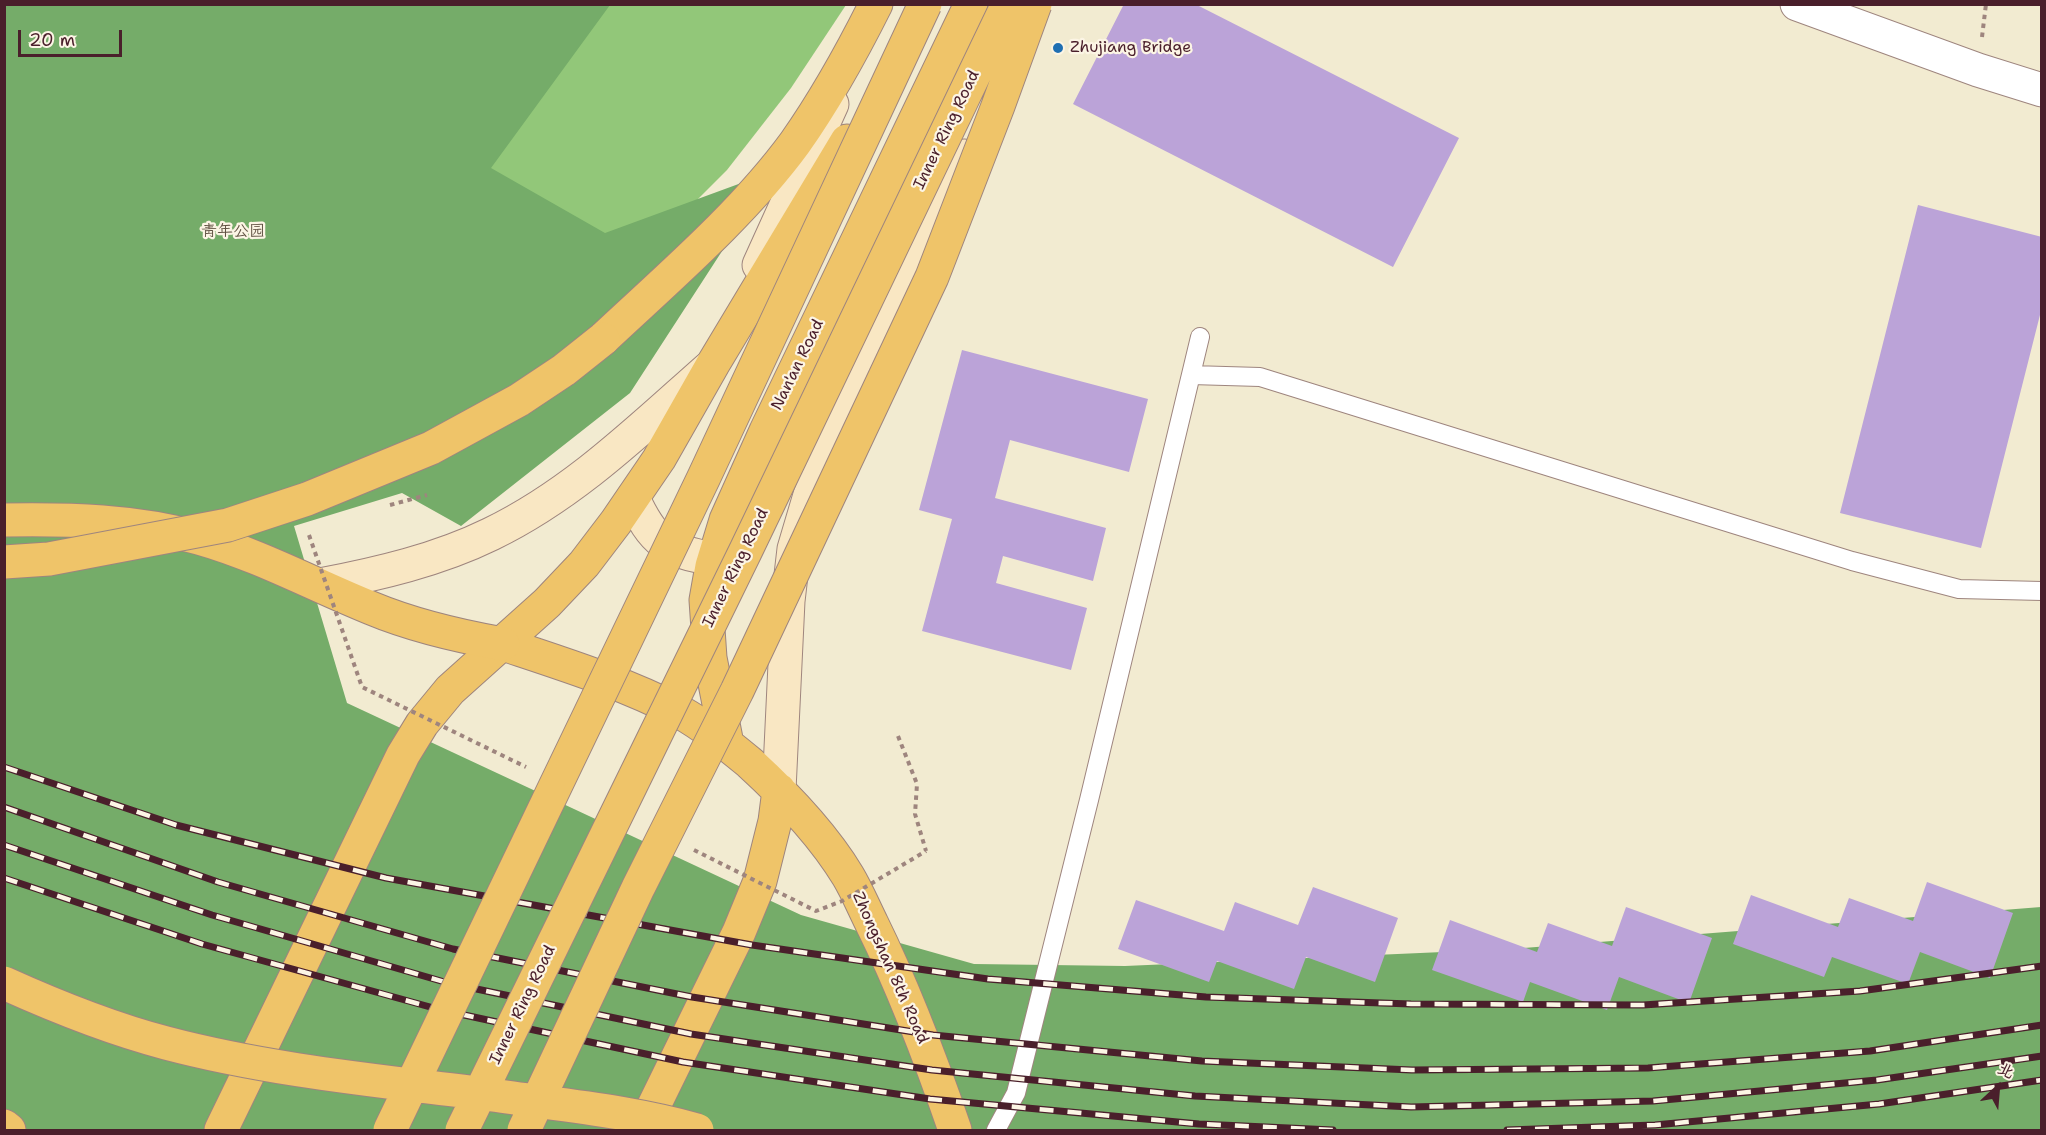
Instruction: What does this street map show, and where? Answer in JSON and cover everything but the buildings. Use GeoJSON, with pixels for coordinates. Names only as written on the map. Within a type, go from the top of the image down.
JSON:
{"type":"FeatureCollection","features":[{"type":"Feature","properties":{"kind":"main road"},"geometry":{"type":"LineString","coordinates":[[320,585],[356,578],[421,560],[490,535],[522,518],[570,487],[713,364],[876,4]]}},
{"type":"Feature","properties":{"kind":"main road"},"geometry":{"type":"LineString","coordinates":[[4,562],[49,559],[228,525],[307,499],[431,448],[519,400],[564,370],[603,339],[696,252],[756,190],[794,144],[817,110],[856,44],[876,4]]}},
{"type":"Feature","properties":{"kind":"main road"},"geometry":{"type":"LineString","coordinates":[[221,1131],[402,755],[422,724],[450,690],[547,603],[584,564],[633,498],[659,459],[713,364],[846,145],[916,4]]}},
{"type":"Feature","properties":{"kind":"main road"},"geometry":{"type":"LineString","coordinates":[[390,1131],[699,488],[925,4]]}},
{"type":"Feature","properties":{"kind":"main road","name":"Nan'an Road"},"geometry":{"type":"LineString","coordinates":[[727,744],[710,658],[706,612],[714,559],[726,520],[766,430],[971,4]]}},
{"type":"Feature","properties":{"kind":"main road","name":"Inner Ring Road"},"geometry":{"type":"LineString","coordinates":[[462,1131],[746,550],[1008,4]]}},
{"type":"Feature","properties":{"kind":"main road"},"geometry":{"type":"LineString","coordinates":[[642,1131],[739,932],[760,881],[776,821],[788,601],[794,549],[810,495],[836,430],[1036,4]]}},
{"type":"Feature","properties":{"kind":"main road"},"geometry":{"type":"LineString","coordinates":[[524,1131],[638,888],[773,616],[932,277],[1036,4]]}},
{"type":"Feature","properties":{"kind":"main road"},"geometry":{"type":"LineString","coordinates":[[633,498],[644,521],[660,542],[685,554],[714,559]]}},
{"type":"Feature","properties":{"kind":"main road","name":"Zhongshan 8th Road"},"geometry":{"type":"LineString","coordinates":[[11,520],[109,522],[160,528],[201,539],[265,562],[372,609],[421,626],[503,644],[573,667],[682,713],[727,744],[779,790],[819,836],[848,876],[891,963],[939,1082],[955,1131]]}},
{"type":"Feature","properties":{"kind":"main road"},"geometry":{"type":"LineString","coordinates":[[4,982],[60,1009],[104,1025],[220,1056],[275,1066],[587,1108],[662,1120],[698,1131]]}},
{"type":"Feature","properties":{"kind":"main road"},"geometry":{"type":"LineString","coordinates":[[4,1126],[9,1131]]}},
{"type":"Feature","properties":{"kind":"street"},"geometry":{"type":"LineString","coordinates":[[1797,4],[1978,70],[2042,90]]}},
{"type":"Feature","properties":{"kind":"lane"},"geometry":{"type":"LineString","coordinates":[[996,1131],[1016,1093],[1200,337]]}},
{"type":"Feature","properties":{"kind":"lane"},"geometry":{"type":"LineString","coordinates":[[1191,375],[1260,377],[1852,561],[1959,589],[2042,591]]}},
{"type":"Feature","properties":{"kind":"path"},"geometry":{"type":"LineString","coordinates":[[898,736],[917,784],[915,814],[926,851]]}},
{"type":"Feature","properties":{"kind":"green space"},"geometry":{"type":"Polygon","coordinates":[[[5,5],[846,5],[791,88],[727,170],[626,271],[5,5]]]}},
{"type":"Feature","properties":{"kind":"green space","name":"青年公园"},"geometry":{"type":"Polygon","coordinates":[[[5,5],[610,5],[491,168],[605,233],[774,171],[630,393],[461,526],[402,493],[294,526],[347,703],[801,915],[974,964],[1125,966],[1511,949],[2041,907],[2041,1130],[5,1130],[5,5]]]}},
{"type":"Feature","properties":{"kind":"railway"},"geometry":{"type":"LineString","coordinates":[[4,767],[176,825],[386,878],[752,945],[988,979],[1206,997],[1411,1004],[1643,1005],[1860,991],[2042,966]]}},
{"type":"Feature","properties":{"kind":"railway"},"geometry":{"type":"LineString","coordinates":[[4,807],[218,882],[453,949],[692,997],[933,1035],[1202,1061],[1412,1070],[1648,1068],[1870,1051],[2042,1025]]}},
{"type":"Feature","properties":{"kind":"railway"},"geometry":{"type":"LineString","coordinates":[[4,845],[212,915],[448,983],[691,1034],[932,1070],[1195,1096],[1411,1107],[1653,1101],[1877,1080],[2042,1056]]}},
{"type":"Feature","properties":{"kind":"railway"},"geometry":{"type":"LineString","coordinates":[[4,878],[202,944],[441,1010],[683,1062],[930,1099],[1199,1124],[1333,1130]]}},
{"type":"Feature","properties":{"kind":"railway"},"geometry":{"type":"LineString","coordinates":[[1507,1130],[1655,1125],[1879,1104],[2042,1080]]}},
{"type":"Feature","properties":{"kind":"place","name":"Zhujiang Bridge"},"geometry":{"type":"Point","coordinates":[1058,48]}}]}
